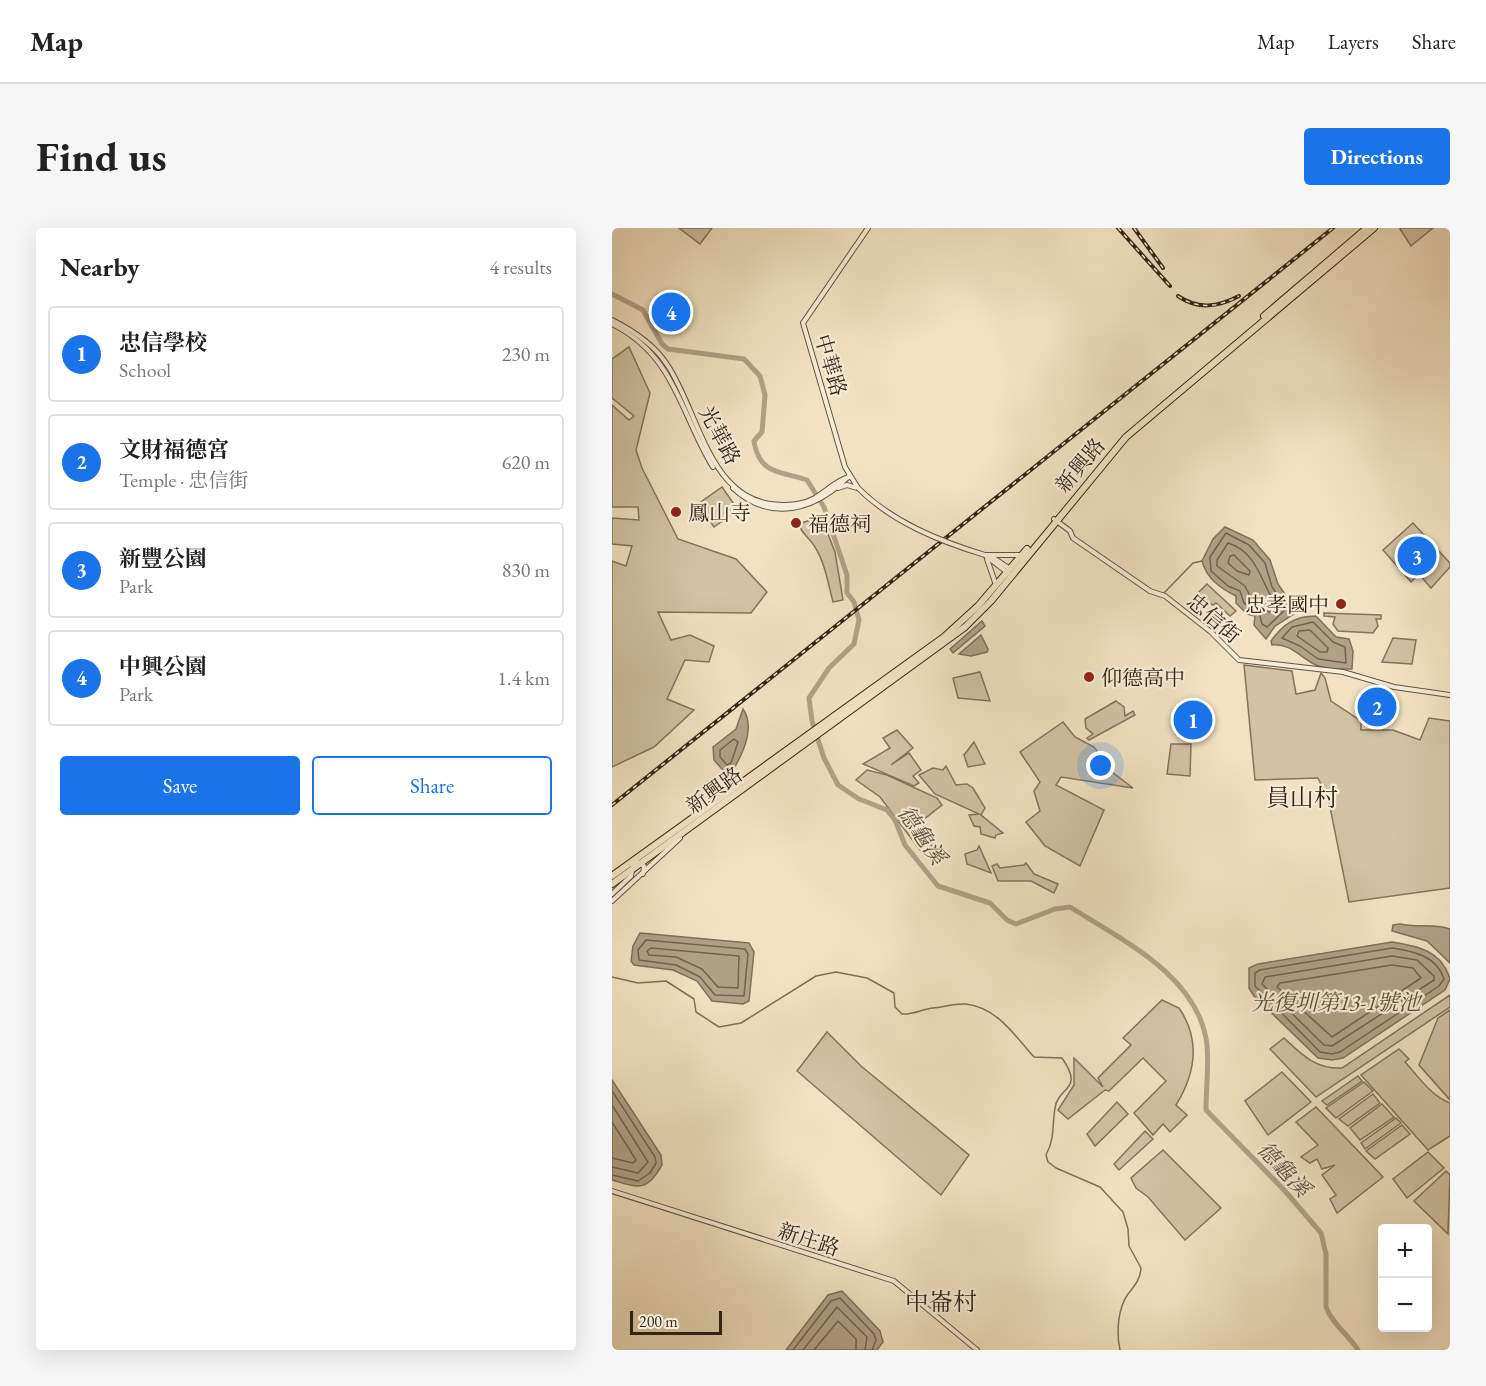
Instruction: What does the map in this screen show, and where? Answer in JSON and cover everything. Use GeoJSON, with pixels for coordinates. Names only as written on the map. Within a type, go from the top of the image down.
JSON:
{"type":"FeatureCollection","features":[{"type":"Feature","properties":{"kind":"main road","name":"新興路"},"geometry":{"type":"LineString","coordinates":[[820,729],[965,627],[991,602],[1009,572],[1122,438],[1367,228]]}},
{"type":"Feature","properties":{"kind":"main road","name":"新興路"},"geometry":{"type":"LineString","coordinates":[[820,729],[944,637],[978,606],[1009,572],[1126,437],[1374,228]]}},
{"type":"Feature","properties":{"kind":"main road"},"geometry":{"type":"LineString","coordinates":[[811,736],[820,729]]}},
{"type":"Feature","properties":{"kind":"main road","name":"新興路"},"geometry":{"type":"LineString","coordinates":[[612,884],[683,835],[708,813],[811,736]]}},
{"type":"Feature","properties":{"kind":"main road","name":"新興路"},"geometry":{"type":"LineString","coordinates":[[612,876],[811,736]]}},
{"type":"Feature","properties":{"kind":"street","name":"中華路"},"geometry":{"type":"LineString","coordinates":[[868,228],[803,323],[849,477],[879,508],[899,520],[985,555]]}},
{"type":"Feature","properties":{"kind":"street","name":"光華路"},"geometry":{"type":"LineString","coordinates":[[612,322],[635,332],[667,363],[719,472],[744,494],[765,502],[799,504],[818,499],[836,489],[849,477]]}},
{"type":"Feature","properties":{"kind":"street","name":"光華路"},"geometry":{"type":"LineString","coordinates":[[818,499],[841,479],[849,477]]}},
{"type":"Feature","properties":{"kind":"street"},"geometry":{"type":"LineString","coordinates":[[836,489],[844,486],[858,488]]}},
{"type":"Feature","properties":{"kind":"street","name":"忠信街"},"geometry":{"type":"LineString","coordinates":[[1055,519],[1073,538],[1150,591],[1165,596],[1211,632],[1239,660],[1343,672],[1394,687],[1450,695]]}},
{"type":"Feature","properties":{"kind":"street"},"geometry":{"type":"LineString","coordinates":[[985,555],[1023,555]]}},
{"type":"Feature","properties":{"kind":"street"},"geometry":{"type":"LineString","coordinates":[[985,555],[999,560],[1009,572]]}},
{"type":"Feature","properties":{"kind":"street"},"geometry":{"type":"LineString","coordinates":[[985,555],[996,586]]}},
{"type":"Feature","properties":{"kind":"street"},"geometry":{"type":"LineString","coordinates":[[612,900],[683,835]]}},
{"type":"Feature","properties":{"kind":"street"},"geometry":{"type":"LineString","coordinates":[[612,894],[634,869],[634,861],[641,864],[643,874]]}},
{"type":"Feature","properties":{"kind":"street","name":"新庄路"},"geometry":{"type":"LineString","coordinates":[[612,1191],[894,1281],[977,1350]]}},
{"type":"Feature","properties":{"kind":"shaded area"},"geometry":{"type":"Polygon","coordinates":[[[679,228],[712,228],[700,244],[679,228]]]}},
{"type":"Feature","properties":{"kind":"shaded area"},"geometry":{"type":"Polygon","coordinates":[[[1400,228],[1433,228],[1411,246],[1400,229],[1400,228]]]}},
{"type":"Feature","properties":{"kind":"shaded area"},"geometry":{"type":"Polygon","coordinates":[[[658,294],[680,298],[675,327],[671,326],[655,297],[658,294]]]}},
{"type":"Feature","properties":{"kind":"shaded area"},"geometry":{"type":"Polygon","coordinates":[[[629,347],[650,393],[636,450],[642,468],[678,539],[736,559],[767,592],[751,613],[658,612],[671,640],[690,635],[714,646],[709,662],[685,660],[667,699],[694,710],[654,747],[612,767],[612,561],[626,566],[632,546],[612,544],[612,518],[639,520],[638,507],[612,507],[612,405],[629,420],[634,416],[612,398],[612,359],[629,347]]]}},
{"type":"Feature","properties":{"kind":"shaded area"},"geometry":{"type":"Polygon","coordinates":[[[722,487],[738,510],[714,527],[698,504],[722,487]]]}},
{"type":"Feature","properties":{"kind":"shaded area"},"geometry":{"type":"Polygon","coordinates":[[[821,516],[835,552],[843,600],[833,602],[821,560],[799,524],[821,516]]]}},
{"type":"Feature","properties":{"kind":"shaded area"},"geometry":{"type":"Polygon","coordinates":[[[1413,523],[1450,563],[1450,567],[1431,588],[1419,574],[1411,582],[1383,550],[1413,523]]]}},
{"type":"Feature","properties":{"kind":"shaded area"},"geometry":{"type":"Polygon","coordinates":[[[1207,584],[1236,611],[1230,616],[1216,603],[1213,605],[1197,594],[1207,584]]]}},
{"type":"Feature","properties":{"kind":"shaded area"},"geometry":{"type":"Polygon","coordinates":[[[1324,613],[1381,615],[1381,619],[1376,619],[1378,626],[1373,633],[1338,631],[1333,624],[1335,617],[1324,616],[1324,613]]]}},
{"type":"Feature","properties":{"kind":"shaded area"},"geometry":{"type":"Polygon","coordinates":[[[1393,638],[1416,640],[1412,664],[1382,662],[1393,638]]]}},
{"type":"Feature","properties":{"kind":"shaded area"},"geometry":{"type":"Polygon","coordinates":[[[1244,665],[1292,671],[1296,694],[1315,690],[1321,673],[1325,678],[1331,701],[1361,721],[1361,730],[1393,730],[1420,740],[1429,718],[1450,721],[1450,888],[1349,902],[1329,802],[1318,778],[1255,780],[1244,665]]]}},
{"type":"Feature","properties":{"kind":"shaded area"},"geometry":{"type":"Polygon","coordinates":[[[980,672],[990,701],[958,698],[953,678],[980,672]]]}},
{"type":"Feature","properties":{"kind":"shaded area"},"geometry":{"type":"Polygon","coordinates":[[[1116,701],[1124,707],[1125,716],[1133,711],[1135,715],[1089,740],[1087,738],[1093,734],[1086,728],[1085,719],[1116,701]]]}},
{"type":"Feature","properties":{"kind":"shaded area"},"geometry":{"type":"Polygon","coordinates":[[[1063,722],[1075,737],[1094,747],[1112,772],[1133,788],[1061,777],[1056,785],[1104,810],[1080,866],[1045,846],[1026,822],[1040,811],[1034,791],[1040,782],[1020,752],[1063,722]]]}},
{"type":"Feature","properties":{"kind":"shaded area"},"geometry":{"type":"Polygon","coordinates":[[[897,730],[913,748],[891,765],[909,753],[921,770],[913,776],[919,783],[914,786],[863,764],[890,748],[883,738],[897,730]]]}},
{"type":"Feature","properties":{"kind":"shaded area"},"geometry":{"type":"Polygon","coordinates":[[[974,742],[985,764],[968,767],[964,755],[974,742]]]}},
{"type":"Feature","properties":{"kind":"shaded area"},"geometry":{"type":"Polygon","coordinates":[[[1171,744],[1191,744],[1190,776],[1167,774],[1171,744]]]}},
{"type":"Feature","properties":{"kind":"shaded area"},"geometry":{"type":"Polygon","coordinates":[[[946,766],[956,785],[967,784],[973,788],[985,808],[981,815],[1003,833],[996,835],[995,838],[981,834],[980,827],[974,826],[969,815],[979,814],[935,794],[919,775],[933,768],[943,770],[946,766]]]}},
{"type":"Feature","properties":{"kind":"shaded area"},"geometry":{"type":"Polygon","coordinates":[[[867,770],[887,775],[937,798],[942,805],[918,824],[930,845],[942,850],[941,856],[935,860],[920,850],[880,797],[856,780],[867,770]]]}},
{"type":"Feature","properties":{"kind":"shaded area"},"geometry":{"type":"Polygon","coordinates":[[[979,846],[991,873],[967,864],[965,854],[977,850],[979,846]]]}},
{"type":"Feature","properties":{"kind":"shaded area"},"geometry":{"type":"Polygon","coordinates":[[[1026,863],[1034,874],[1058,884],[1054,893],[1031,881],[998,881],[992,866],[997,864],[1000,868],[1026,863]]]}},
{"type":"Feature","properties":{"kind":"shaded area"},"geometry":{"type":"Polygon","coordinates":[[[1450,995],[1450,1007],[1316,1097],[1270,1049],[1284,1038],[1317,1064],[1342,1068],[1450,995]]]}},
{"type":"Feature","properties":{"kind":"shaded area"},"geometry":{"type":"Polygon","coordinates":[[[1162,1000],[1179,1008],[1186,1020],[1193,1045],[1188,1081],[1176,1105],[1187,1115],[1170,1132],[1163,1124],[1153,1135],[1134,1113],[1166,1081],[1143,1058],[1109,1091],[1105,1090],[1068,1119],[1058,1110],[1074,1085],[1074,1058],[1103,1087],[1098,1078],[1131,1045],[1123,1038],[1162,1000]]]}},
{"type":"Feature","properties":{"kind":"shaded area"},"geometry":{"type":"Polygon","coordinates":[[[1450,1010],[1450,1100],[1419,1065],[1438,1018],[1450,1010]]]}},
{"type":"Feature","properties":{"kind":"shaded area"},"geometry":{"type":"Polygon","coordinates":[[[827,1032],[861,1066],[969,1155],[941,1195],[797,1071],[827,1032]]]}},
{"type":"Feature","properties":{"kind":"shaded area"},"geometry":{"type":"Polygon","coordinates":[[[1399,1049],[1409,1059],[1405,1062],[1425,1085],[1437,1096],[1450,1103],[1450,1136],[1428,1150],[1361,1075],[1399,1049]]]}},
{"type":"Feature","properties":{"kind":"shaded area"},"geometry":{"type":"Polygon","coordinates":[[[1282,1072],[1311,1102],[1268,1135],[1245,1101],[1282,1072]]]}},
{"type":"Feature","properties":{"kind":"shaded area"},"geometry":{"type":"Polygon","coordinates":[[[1358,1076],[1362,1081],[1327,1105],[1322,1101],[1358,1076]]]}},
{"type":"Feature","properties":{"kind":"shaded area"},"geometry":{"type":"Polygon","coordinates":[[[1364,1082],[1373,1091],[1336,1118],[1326,1108],[1364,1082]]]}},
{"type":"Feature","properties":{"kind":"shaded area"},"geometry":{"type":"Polygon","coordinates":[[[1373,1094],[1380,1103],[1348,1126],[1339,1119],[1373,1094]]]}},
{"type":"Feature","properties":{"kind":"shaded area"},"geometry":{"type":"Polygon","coordinates":[[[1117,1102],[1128,1114],[1095,1146],[1087,1134],[1117,1102]]]}},
{"type":"Feature","properties":{"kind":"shaded area"},"geometry":{"type":"Polygon","coordinates":[[[1382,1104],[1394,1117],[1360,1140],[1350,1128],[1382,1104]]]}},
{"type":"Feature","properties":{"kind":"shaded area"},"geometry":{"type":"Polygon","coordinates":[[[1316,1107],[1383,1177],[1337,1213],[1330,1199],[1336,1195],[1322,1175],[1335,1165],[1322,1169],[1317,1159],[1310,1163],[1301,1157],[1318,1145],[1296,1122],[1316,1107]]]}},
{"type":"Feature","properties":{"kind":"shaded area"},"geometry":{"type":"Polygon","coordinates":[[[1396,1118],[1401,1123],[1365,1149],[1361,1143],[1396,1118]]]}},
{"type":"Feature","properties":{"kind":"shaded area"},"geometry":{"type":"Polygon","coordinates":[[[1402,1125],[1410,1134],[1375,1159],[1366,1151],[1402,1125]]]}},
{"type":"Feature","properties":{"kind":"shaded area"},"geometry":{"type":"Polygon","coordinates":[[[1145,1131],[1153,1139],[1119,1170],[1114,1164],[1145,1131]]]}},
{"type":"Feature","properties":{"kind":"shaded area"},"geometry":{"type":"Polygon","coordinates":[[[1163,1150],[1221,1208],[1185,1240],[1148,1197],[1136,1188],[1131,1178],[1163,1150]]]}},
{"type":"Feature","properties":{"kind":"shaded area"},"geometry":{"type":"Polygon","coordinates":[[[1428,1152],[1444,1168],[1407,1198],[1393,1179],[1428,1152]]]}},
{"type":"Feature","properties":{"kind":"shaded area"},"geometry":{"type":"Polygon","coordinates":[[[1446,1171],[1450,1175],[1448,1234],[1414,1201],[1446,1171]]]}},
{"type":"Feature","properties":{"kind":"water"},"geometry":{"type":"Polygon","coordinates":[[[1225,527],[1253,540],[1270,560],[1278,584],[1297,612],[1275,626],[1266,639],[1254,625],[1255,616],[1247,614],[1236,603],[1236,596],[1215,582],[1204,567],[1202,561],[1213,539],[1225,527]]]}},
{"type":"Feature","properties":{"kind":"water"},"geometry":{"type":"Polygon","coordinates":[[[1316,616],[1336,637],[1349,639],[1353,651],[1352,669],[1318,666],[1290,648],[1272,645],[1271,641],[1290,622],[1316,616]]]}},
{"type":"Feature","properties":{"kind":"water"},"geometry":{"type":"Polygon","coordinates":[[[982,621],[985,626],[953,653],[950,649],[982,621]]]}},
{"type":"Feature","properties":{"kind":"water"},"geometry":{"type":"Polygon","coordinates":[[[981,635],[988,649],[987,652],[971,656],[959,654],[981,635]]]}},
{"type":"Feature","properties":{"kind":"water"},"geometry":{"type":"Polygon","coordinates":[[[743,709],[747,717],[748,735],[738,762],[729,777],[714,760],[713,747],[736,729],[743,709]]]}},
{"type":"Feature","properties":{"kind":"water"},"geometry":{"type":"Polygon","coordinates":[[[1393,925],[1450,929],[1450,963],[1427,941],[1392,931],[1393,925]]]}},
{"type":"Feature","properties":{"kind":"water"},"geometry":{"type":"Polygon","coordinates":[[[640,933],[749,943],[754,952],[749,1001],[743,1004],[712,1001],[697,981],[673,970],[634,965],[631,961],[633,946],[640,933]]]}},
{"type":"Feature","properties":{"kind":"water","name":"光復圳第13-1號池"},"geometry":{"type":"Polygon","coordinates":[[[1392,942],[1420,948],[1435,956],[1450,979],[1445,990],[1343,1058],[1332,1060],[1318,1058],[1254,996],[1249,988],[1249,968],[1258,964],[1392,942]]]}},
{"type":"Feature","properties":{"kind":"water"},"geometry":{"type":"Polygon","coordinates":[[[612,1080],[661,1155],[662,1165],[657,1174],[642,1186],[612,1180],[612,1080]]]}},
{"type":"Feature","properties":{"kind":"water"},"geometry":{"type":"Polygon","coordinates":[[[842,1291],[880,1331],[883,1342],[877,1350],[786,1350],[828,1295],[842,1291]]]}},
{"type":"Feature","properties":{"kind":"waterway","name":"德龜溪"},"geometry":{"type":"LineString","coordinates":[[612,294],[643,310],[662,344],[668,349],[744,359],[760,376],[765,395],[762,432],[754,441],[761,460],[773,470],[807,480],[824,507],[847,575],[847,593],[854,602],[859,620],[854,644],[829,668],[809,698],[812,721],[824,758],[838,785],[859,799],[887,810],[895,820],[905,845],[938,886],[990,903],[1007,920],[1016,924],[1055,909],[1070,907],[1134,947],[1174,980],[1190,999],[1201,1021],[1207,1045],[1206,1110],[1285,1191],[1321,1233],[1326,1254],[1326,1307],[1332,1319],[1358,1350]]}},
{"type":"Feature","properties":{"kind":"waterway"},"geometry":{"type":"LineString","coordinates":[[1164,593],[1193,563],[1202,561]]}},
{"type":"Feature","properties":{"kind":"waterway"},"geometry":{"type":"LineString","coordinates":[[612,977],[638,983],[666,981],[694,999],[696,1012],[719,1027],[741,1023],[816,976],[836,972],[867,978],[894,993],[895,1007],[902,1014],[958,1004],[977,1007],[997,1017],[1005,1024],[1034,1057],[1062,1058],[1071,1077],[1071,1083],[1057,1101],[1052,1137],[1046,1155],[1048,1162],[1056,1168],[1100,1187],[1123,1212],[1128,1229],[1129,1246],[1141,1268],[1138,1279],[1120,1313],[1118,1328],[1120,1350]]}},
{"type":"Feature","properties":{"kind":"railway"},"geometry":{"type":"LineString","coordinates":[[1118,228],[1170,286]]}},
{"type":"Feature","properties":{"kind":"railway"},"geometry":{"type":"LineString","coordinates":[[1134,228],[1163,268]]}},
{"type":"Feature","properties":{"kind":"railway"},"geometry":{"type":"LineString","coordinates":[[612,805],[1333,228]]}},
{"type":"Feature","properties":{"kind":"railway"},"geometry":{"type":"LineString","coordinates":[[1178,296],[1201,305],[1216,305],[1239,296]]}},
{"type":"Feature","properties":{"kind":"place","name":"中興公園"},"geometry":{"type":"Point","coordinates":[671,312]}},
{"type":"Feature","properties":{"kind":"place","name":"鳳山寺"},"geometry":{"type":"Point","coordinates":[676,512]}},
{"type":"Feature","properties":{"kind":"place","name":"福德祠"},"geometry":{"type":"Point","coordinates":[796,523]}},
{"type":"Feature","properties":{"kind":"place","name":"新豐公園"},"geometry":{"type":"Point","coordinates":[1417,556]}},
{"type":"Feature","properties":{"kind":"place","name":"忠孝國中"},"geometry":{"type":"Point","coordinates":[1341,604]}},
{"type":"Feature","properties":{"kind":"place","name":"仰德高中"},"geometry":{"type":"Point","coordinates":[1089,677]}},
{"type":"Feature","properties":{"kind":"place","name":"文財福德宮"},"geometry":{"type":"Point","coordinates":[1377,707]}},
{"type":"Feature","properties":{"kind":"place","name":"忠信學校"},"geometry":{"type":"Point","coordinates":[1193,720]}},
{"type":"Feature","properties":{"kind":"district","name":"員山村"},"geometry":{"type":"Point","coordinates":[1302,797]}},
{"type":"Feature","properties":{"kind":"district","name":"中崙村"},"geometry":{"type":"Point","coordinates":[941,1301]}}]}
